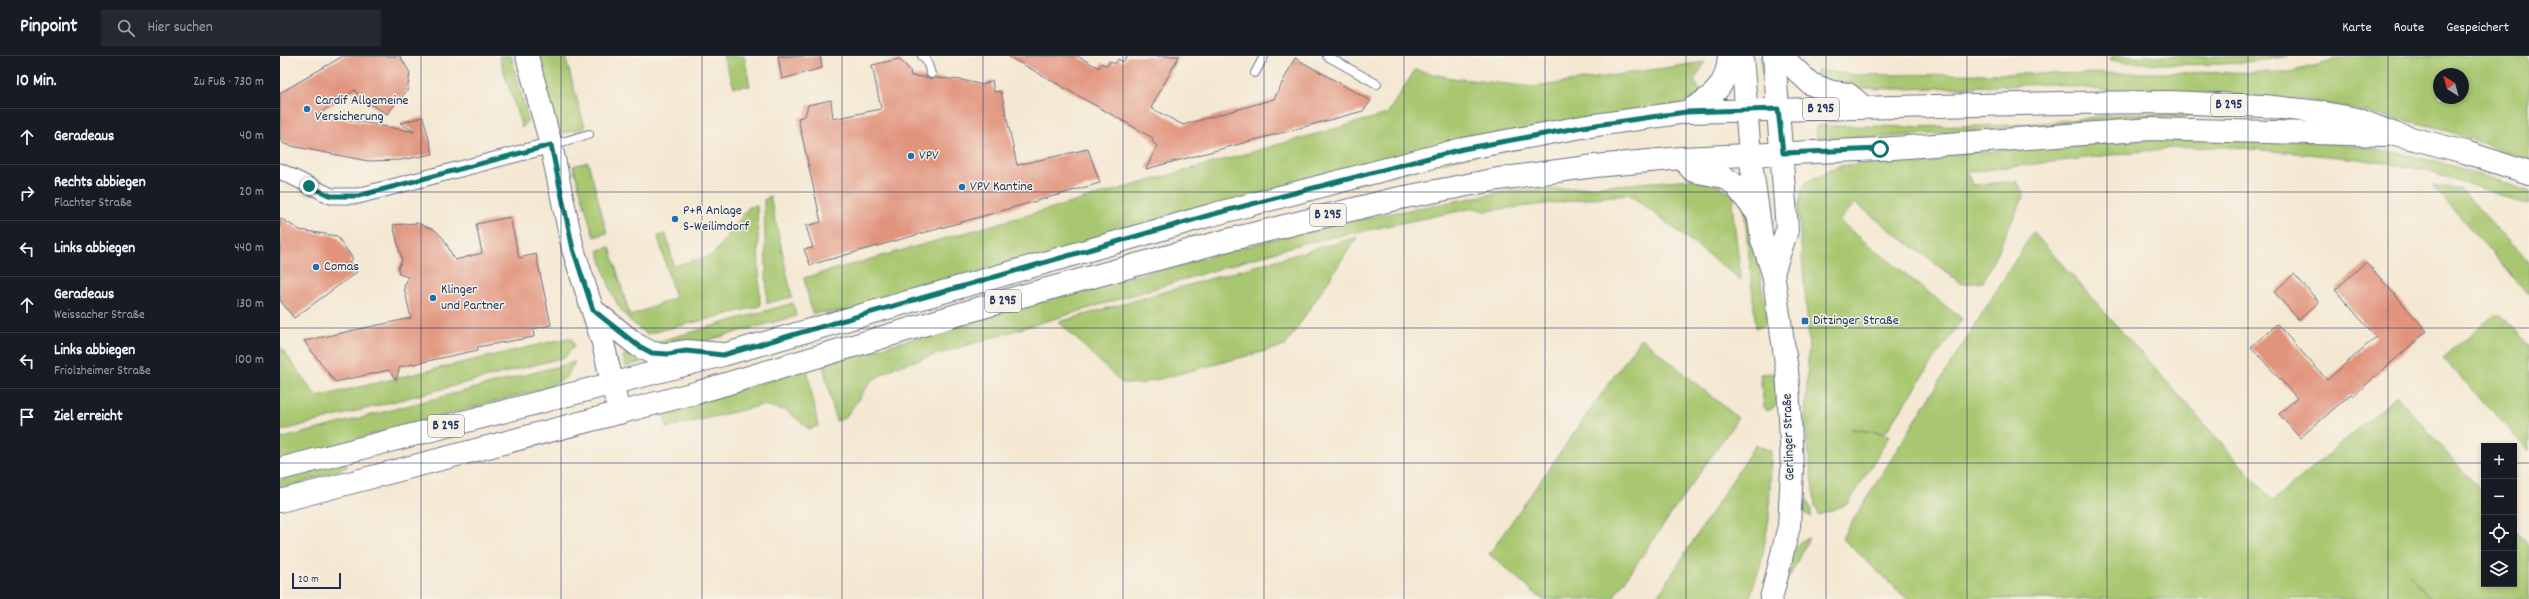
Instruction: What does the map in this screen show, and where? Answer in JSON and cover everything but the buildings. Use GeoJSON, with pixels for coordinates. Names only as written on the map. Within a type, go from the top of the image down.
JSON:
{"type":"FeatureCollection","features":[{"type":"Feature","properties":{"kind":"main road"},"geometry":{"type":"LineString","coordinates":[[527,56],[551,145],[573,249],[593,310],[619,413]]}},
{"type":"Feature","properties":{"kind":"main road"},"geometry":{"type":"LineString","coordinates":[[1686,112],[1710,97],[1721,85],[1726,78],[1729,56]]}},
{"type":"Feature","properties":{"kind":"main road","name":"Gerlinger Straße"},"geometry":{"type":"LineString","coordinates":[[1742,56],[1750,155],[1758,215],[1762,240],[1773,274],[1787,370],[1792,470],[1789,526],[1771,599]]}},
{"type":"Feature","properties":{"kind":"main road","name":"Gerlinger Straße"},"geometry":{"type":"LineString","coordinates":[[1773,274],[1787,230],[1783,153],[1774,56]]}},
{"type":"Feature","properties":{"kind":"main road"},"geometry":{"type":"LineString","coordinates":[[1781,56],[1811,84],[1832,92],[1848,94],[1864,107]]}},
{"type":"Feature","properties":{"kind":"main road","name":"B 295"},"geometry":{"type":"LineString","coordinates":[[280,469],[723,355],[1210,215],[1463,149],[1582,127],[1686,112],[1864,107],[2169,102],[2264,106],[2318,112],[2357,120],[2395,134],[2465,152],[2529,173]]}},
{"type":"Feature","properties":{"kind":"main road","name":"B 295"},"geometry":{"type":"LineString","coordinates":[[280,501],[748,378],[1000,302],[1224,241],[1395,199],[1536,173],[1682,158],[1924,146],[2151,129],[2262,130],[2356,136],[2395,134]]}},
{"type":"Feature","properties":{"kind":"main road"},"geometry":{"type":"LineString","coordinates":[[1682,158],[1693,170],[1718,175],[1734,184],[1758,215]]}},
{"type":"Feature","properties":{"kind":"main road"},"geometry":{"type":"LineString","coordinates":[[593,310],[637,345],[652,353],[668,354],[686,351],[723,355]]}},
{"type":"Feature","properties":{"kind":"street"},"geometry":{"type":"LineString","coordinates":[[280,171],[331,196],[358,196],[551,145]]}},
{"type":"Feature","properties":{"kind":"lane"},"geometry":{"type":"LineString","coordinates":[[922,56],[926,59],[931,74]]}},
{"type":"Feature","properties":{"kind":"lane"},"geometry":{"type":"LineString","coordinates":[[1255,74],[1264,56]]}},
{"type":"Feature","properties":{"kind":"lane"},"geometry":{"type":"LineString","coordinates":[[1327,56],[1377,84]]}},
{"type":"Feature","properties":{"kind":"lane"},"geometry":{"type":"LineString","coordinates":[[551,145],[589,134]]}},
{"type":"Feature","properties":{"kind":"green space"},"geometry":{"type":"Polygon","coordinates":[[[499,56],[511,56],[528,119],[522,128],[499,56]]]}},
{"type":"Feature","properties":{"kind":"green space"},"geometry":{"type":"Polygon","coordinates":[[[537,56],[565,56],[585,128],[559,134],[537,56]]]}},
{"type":"Feature","properties":{"kind":"green space"},"geometry":{"type":"Polygon","coordinates":[[[723,56],[744,56],[750,86],[734,87],[723,56]]]}},
{"type":"Feature","properties":{"kind":"green space"},"geometry":{"type":"Polygon","coordinates":[[[1761,56],[1765,56],[1768,82],[1763,83],[1761,56]]]}},
{"type":"Feature","properties":{"kind":"green space"},"geometry":{"type":"Polygon","coordinates":[[[2112,56],[2288,56],[2266,60],[2222,64],[2155,64],[2110,61],[2112,56]]]}},
{"type":"Feature","properties":{"kind":"green space"},"geometry":{"type":"Polygon","coordinates":[[[2352,56],[2527,56],[2529,66],[2529,160],[2440,128],[2307,100],[2117,92],[2053,84],[1905,89],[1843,88],[1814,77],[1818,70],[1852,75],[2290,72],[2352,56]]]}},
{"type":"Feature","properties":{"kind":"green space"},"geometry":{"type":"Polygon","coordinates":[[[1705,62],[1694,81],[1702,92],[1689,101],[851,311],[812,313],[804,278],[1387,114],[1415,70],[1451,78],[1535,87],[1705,62]]]}},
{"type":"Feature","properties":{"kind":"green space"},"geometry":{"type":"Polygon","coordinates":[[[2144,113],[2205,115],[1817,142],[1816,126],[2002,125],[2044,123],[2144,113]]]}},
{"type":"Feature","properties":{"kind":"green space"},"geometry":{"type":"Polygon","coordinates":[[[2167,139],[2289,140],[2350,145],[2380,150],[2441,163],[2500,181],[2529,192],[2529,205],[2427,170],[2359,159],[2231,147],[2170,148],[1967,172],[1972,185],[2017,181],[2024,195],[1983,282],[1962,284],[1855,203],[1839,221],[1962,319],[1885,433],[1851,429],[1890,435],[1848,504],[1819,515],[1815,505],[1805,423],[1809,340],[1798,207],[1803,187],[1808,181],[1839,166],[2028,147],[2167,139]]]}},
{"type":"Feature","properties":{"kind":"green space"},"geometry":{"type":"Polygon","coordinates":[[[588,162],[607,233],[594,237],[573,166],[588,162]]]}},
{"type":"Feature","properties":{"kind":"green space"},"geometry":{"type":"Polygon","coordinates":[[[1693,179],[1718,185],[1736,197],[1732,204],[1741,280],[1629,194],[1485,211],[1474,208],[1304,243],[895,367],[872,380],[845,418],[836,421],[823,364],[1130,277],[1325,226],[1513,190],[1547,190],[1693,179]]]}},
{"type":"Feature","properties":{"kind":"green space"},"geometry":{"type":"Polygon","coordinates":[[[2432,185],[2461,190],[2529,262],[2529,295],[2432,185]]]}},
{"type":"Feature","properties":{"kind":"green space"},"geometry":{"type":"Polygon","coordinates":[[[770,196],[792,297],[767,303],[764,200],[770,196]]]}},
{"type":"Feature","properties":{"kind":"green space"},"geometry":{"type":"Polygon","coordinates":[[[757,206],[760,306],[647,334],[626,316],[614,297],[598,250],[610,247],[630,316],[675,298],[658,236],[666,234],[674,266],[713,255],[749,207],[757,206]]]}},
{"type":"Feature","properties":{"kind":"green space"},"geometry":{"type":"Polygon","coordinates":[[[1744,207],[1752,223],[1768,325],[1756,328],[1744,207]]]}},
{"type":"Feature","properties":{"kind":"green space"},"geometry":{"type":"Polygon","coordinates":[[[2033,232],[2273,501],[2397,396],[2481,492],[2481,587],[2517,587],[2517,532],[2529,546],[2529,599],[2431,599],[2411,575],[2430,599],[1907,599],[1842,538],[2033,232]]]}},
{"type":"Feature","properties":{"kind":"green space"},"geometry":{"type":"Polygon","coordinates":[[[1357,237],[1285,346],[1140,384],[1122,383],[1059,322],[1357,237]]]}},
{"type":"Feature","properties":{"kind":"green space"},"geometry":{"type":"Polygon","coordinates":[[[793,303],[796,316],[683,347],[650,344],[793,303]]]}},
{"type":"Feature","properties":{"kind":"green space"},"geometry":{"type":"Polygon","coordinates":[[[2494,315],[2501,315],[2529,345],[2529,451],[2443,358],[2494,315]]]}},
{"type":"Feature","properties":{"kind":"green space"},"geometry":{"type":"Polygon","coordinates":[[[567,338],[572,339],[574,346],[565,357],[280,431],[280,346],[317,397],[567,338]]]}},
{"type":"Feature","properties":{"kind":"green space"},"geometry":{"type":"Polygon","coordinates":[[[1641,338],[1738,418],[1612,599],[1542,599],[1489,554],[1641,338]]]}},
{"type":"Feature","properties":{"kind":"green space"},"geometry":{"type":"Polygon","coordinates":[[[631,350],[647,360],[626,367],[623,356],[631,350]]]}},
{"type":"Feature","properties":{"kind":"green space"},"geometry":{"type":"Polygon","coordinates":[[[575,362],[565,378],[549,387],[280,460],[280,439],[575,362]]]}},
{"type":"Feature","properties":{"kind":"green space"},"geometry":{"type":"Polygon","coordinates":[[[807,369],[818,426],[809,429],[787,411],[763,405],[667,428],[663,413],[807,369]]]}},
{"type":"Feature","properties":{"kind":"green space"},"geometry":{"type":"Polygon","coordinates":[[[1774,373],[1778,399],[1774,408],[1767,411],[1764,407],[1760,374],[1774,373]]]}},
{"type":"Feature","properties":{"kind":"green space"},"geometry":{"type":"Polygon","coordinates":[[[1755,445],[1771,451],[1769,518],[1761,564],[1749,599],[1656,599],[1755,445]]]}},
{"type":"Feature","properties":{"kind":"green space"},"geometry":{"type":"Polygon","coordinates":[[[345,462],[347,467],[280,491],[280,480],[345,462]]]}},
{"type":"Feature","properties":{"kind":"green space"},"geometry":{"type":"Polygon","coordinates":[[[1800,486],[1811,509],[1811,517],[1802,511],[1800,486]]]}},
{"type":"Feature","properties":{"kind":"green space"},"geometry":{"type":"Polygon","coordinates":[[[1809,538],[1781,593],[1792,553],[1796,546],[1809,538]]]}},
{"type":"Feature","properties":{"kind":"place","name":"Cardif Allgemeine Versicherung"},"geometry":{"type":"Point","coordinates":[307,109]}},
{"type":"Feature","properties":{"kind":"place","name":"VPV"},"geometry":{"type":"Point","coordinates":[911,156]}},
{"type":"Feature","properties":{"kind":"place","name":"VPV Kantine"},"geometry":{"type":"Point","coordinates":[962,187]}},
{"type":"Feature","properties":{"kind":"place","name":"P+R Anlage S-Weilimdorf"},"geometry":{"type":"Point","coordinates":[675,219]}},
{"type":"Feature","properties":{"kind":"place","name":"Comas"},"geometry":{"type":"Point","coordinates":[316,267]}},
{"type":"Feature","properties":{"kind":"place","name":"Klinger und Partner"},"geometry":{"type":"Point","coordinates":[433,298]}},
{"type":"Feature","properties":{"kind":"place","name":"Ditzinger Straße"},"geometry":{"type":"Point","coordinates":[1805,321]}},
{"type":"Feature","properties":{"kind":"route"},"geometry":{"type":"LineString","coordinates":[[309,186],[331,196],[358,196],[551,145],[573,249],[593,310],[637,345],[652,353],[668,354],[686,351],[723,355],[1210,215],[1463,149],[1582,127],[1686,112],[1778,109],[1783,153],[1880,149]]}}]}
